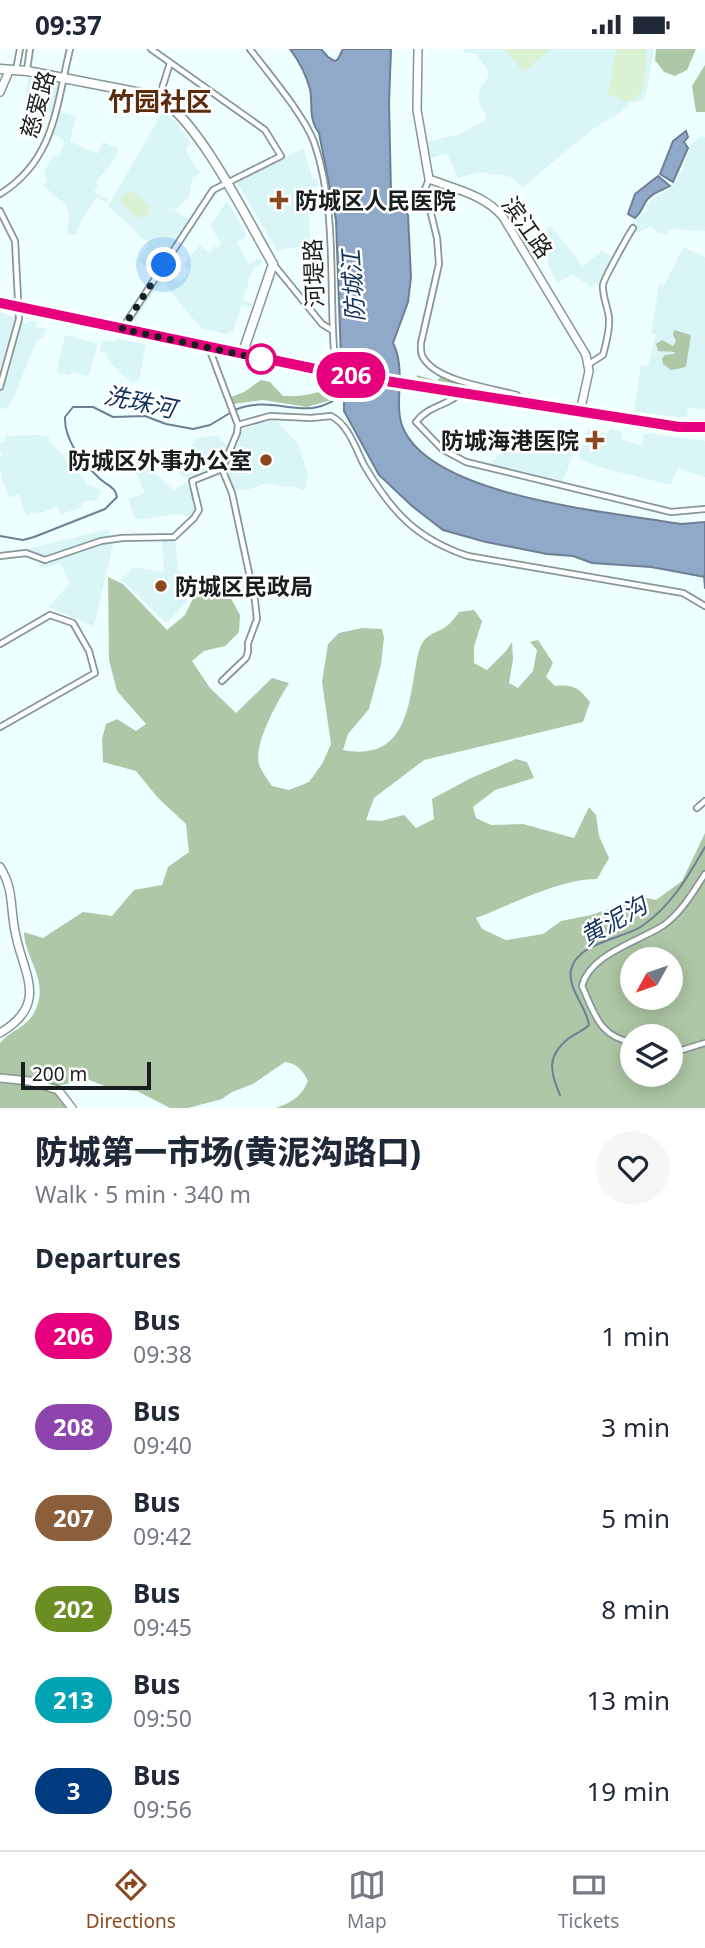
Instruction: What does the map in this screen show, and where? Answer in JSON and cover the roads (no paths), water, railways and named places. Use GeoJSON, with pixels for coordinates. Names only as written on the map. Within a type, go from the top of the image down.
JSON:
{"type":"FeatureCollection","features":[{"type":"Feature","properties":{"kind":"main road"},"geometry":{"type":"LineString","coordinates":[[8,70],[104,84],[159,99],[182,118],[226,184],[273,264],[242,355]]}},
{"type":"Feature","properties":{"kind":"main road"},"geometry":{"type":"LineString","coordinates":[[0,303],[341,374],[679,427],[705,428]]}},
{"type":"Feature","properties":{"kind":"street"},"geometry":{"type":"LineString","coordinates":[[0,92],[20,49]]}},
{"type":"Feature","properties":{"kind":"street"},"geometry":{"type":"LineString","coordinates":[[27,71],[30,49]]}},
{"type":"Feature","properties":{"kind":"street","name":"慈爱路"},"geometry":{"type":"LineString","coordinates":[[0,194],[39,158],[51,131],[70,49]]}},
{"type":"Feature","properties":{"kind":"street"},"geometry":{"type":"LineString","coordinates":[[122,329],[214,190],[281,156],[265,130],[150,49]]}},
{"type":"Feature","properties":{"kind":"street","name":"河堤路"},"geometry":{"type":"LineString","coordinates":[[250,49],[314,141],[329,217],[334,350]]}},
{"type":"Feature","properties":{"kind":"street"},"geometry":{"type":"LineString","coordinates":[[418,49],[417,110],[429,179],[425,189],[439,264],[421,343],[421,355],[431,366],[447,376],[517,395],[521,402]]}},
{"type":"Feature","properties":{"kind":"street"},"geometry":{"type":"LineString","coordinates":[[159,99],[170,63]]}},
{"type":"Feature","properties":{"kind":"street","name":"滨江路"},"geometry":{"type":"LineString","coordinates":[[429,179],[481,198],[497,210],[582,347],[589,364]]}},
{"type":"Feature","properties":{"kind":"street"},"geometry":{"type":"LineString","coordinates":[[0,211],[15,241],[19,307],[19,319],[0,387]]}},
{"type":"Feature","properties":{"kind":"street"},"geometry":{"type":"LineString","coordinates":[[580,412],[589,376],[589,364],[603,355],[608,334],[609,321],[603,284],[619,256],[620,247],[633,228]]}},
{"type":"Feature","properties":{"kind":"street"},"geometry":{"type":"LineString","coordinates":[[273,264],[322,324],[332,330]]}},
{"type":"Feature","properties":{"kind":"street"},"geometry":{"type":"LineString","coordinates":[[209,348],[238,425],[222,469],[232,493],[256,601],[257,619],[248,643],[246,658],[222,681]]}},
{"type":"Feature","properties":{"kind":"street"},"geometry":{"type":"LineString","coordinates":[[462,393],[453,400],[424,412],[416,422],[435,443],[466,463],[671,512],[705,509]]}},
{"type":"Feature","properties":{"kind":"street"},"geometry":{"type":"LineString","coordinates":[[238,425],[270,416],[311,418],[331,415],[342,424],[365,465],[402,518],[442,545],[480,558],[683,593],[705,606]]}},
{"type":"Feature","properties":{"kind":"street"},"geometry":{"type":"LineString","coordinates":[[0,556],[26,553],[45,560],[100,541],[174,537],[199,510],[192,481],[222,469]]}},
{"type":"Feature","properties":{"kind":"street"},"geometry":{"type":"LineString","coordinates":[[0,644],[50,615],[74,623],[89,652],[95,673],[0,727]]}},
{"type":"Feature","properties":{"kind":"street"},"geometry":{"type":"LineString","coordinates":[[697,807],[705,801]]}},
{"type":"Feature","properties":{"kind":"street"},"geometry":{"type":"LineString","coordinates":[[0,867],[11,891],[15,931],[30,987],[27,1006],[20,1018],[0,1033]]}},
{"type":"Feature","properties":{"kind":"street"},"geometry":{"type":"LineString","coordinates":[[620,1039],[612,1037],[601,1026],[582,986],[584,977],[589,968],[601,960],[665,924],[683,907],[705,874]]}},
{"type":"Feature","properties":{"kind":"street"},"geometry":{"type":"LineString","coordinates":[[683,1050],[705,1043]]}},
{"type":"Feature","properties":{"kind":"street"},"geometry":{"type":"LineString","coordinates":[[0,1078],[29,1081],[58,1090],[72,1108]]}},
{"type":"Feature","properties":{"kind":"water","name":"防城江"},"geometry":{"type":"Polygon","coordinates":[[[290,49],[321,49],[335,61],[343,49],[391,49],[391,192],[408,215],[411,277],[408,302],[393,343],[399,366],[399,412],[405,432],[424,454],[453,473],[490,487],[530,498],[614,514],[681,524],[705,522],[705,577],[651,567],[592,563],[573,556],[547,554],[486,542],[443,530],[379,475],[344,411],[344,394],[352,386],[352,369],[341,359],[336,220],[319,133],[312,117],[310,89],[302,68],[290,49]]]}},
{"type":"Feature","properties":{"kind":"water"},"geometry":{"type":"Polygon","coordinates":[[[686,131],[688,137],[684,142],[688,148],[673,182],[660,174],[673,141],[686,131]]]}},
{"type":"Feature","properties":{"kind":"water"},"geometry":{"type":"Polygon","coordinates":[[[658,176],[670,186],[649,197],[635,218],[628,214],[635,194],[658,176]]]}},
{"type":"Feature","properties":{"kind":"waterway","name":"洗珠河"},"geometry":{"type":"LineString","coordinates":[[235,410],[250,405],[318,407],[345,392]]}},
{"type":"Feature","properties":{"kind":"waterway","name":"洗珠河"},"geometry":{"type":"LineString","coordinates":[[0,536],[23,540],[34,537],[105,509],[117,497],[113,488],[86,465],[71,443],[65,417],[73,407],[93,407],[113,417],[145,416],[166,424],[193,429],[210,425],[230,413]]}},
{"type":"Feature","properties":{"kind":"waterway","name":"黄泥沟"},"geometry":{"type":"LineString","coordinates":[[704,575],[705,588]]}},
{"type":"Feature","properties":{"kind":"waterway","name":"黄泥沟"},"geometry":{"type":"LineString","coordinates":[[560,1095],[552,1072],[553,1058],[569,1038],[589,1025],[572,984],[571,970],[575,961],[591,947],[634,930],[652,918],[678,890],[705,847]]}},
{"type":"Feature","properties":{"kind":"place","name":"防城区人民医院"},"geometry":{"type":"Point","coordinates":[279,200]}},
{"type":"Feature","properties":{"kind":"place","name":"防城海港医院"},"geometry":{"type":"Point","coordinates":[595,440]}},
{"type":"Feature","properties":{"kind":"place","name":"防城区外事办公室"},"geometry":{"type":"Point","coordinates":[266,460]}},
{"type":"Feature","properties":{"kind":"place","name":"防城区民政局"},"geometry":{"type":"Point","coordinates":[161,586]}},
{"type":"Feature","properties":{"kind":"district","name":"竹园社区"},"geometry":{"type":"Point","coordinates":[160,101]}}]}
